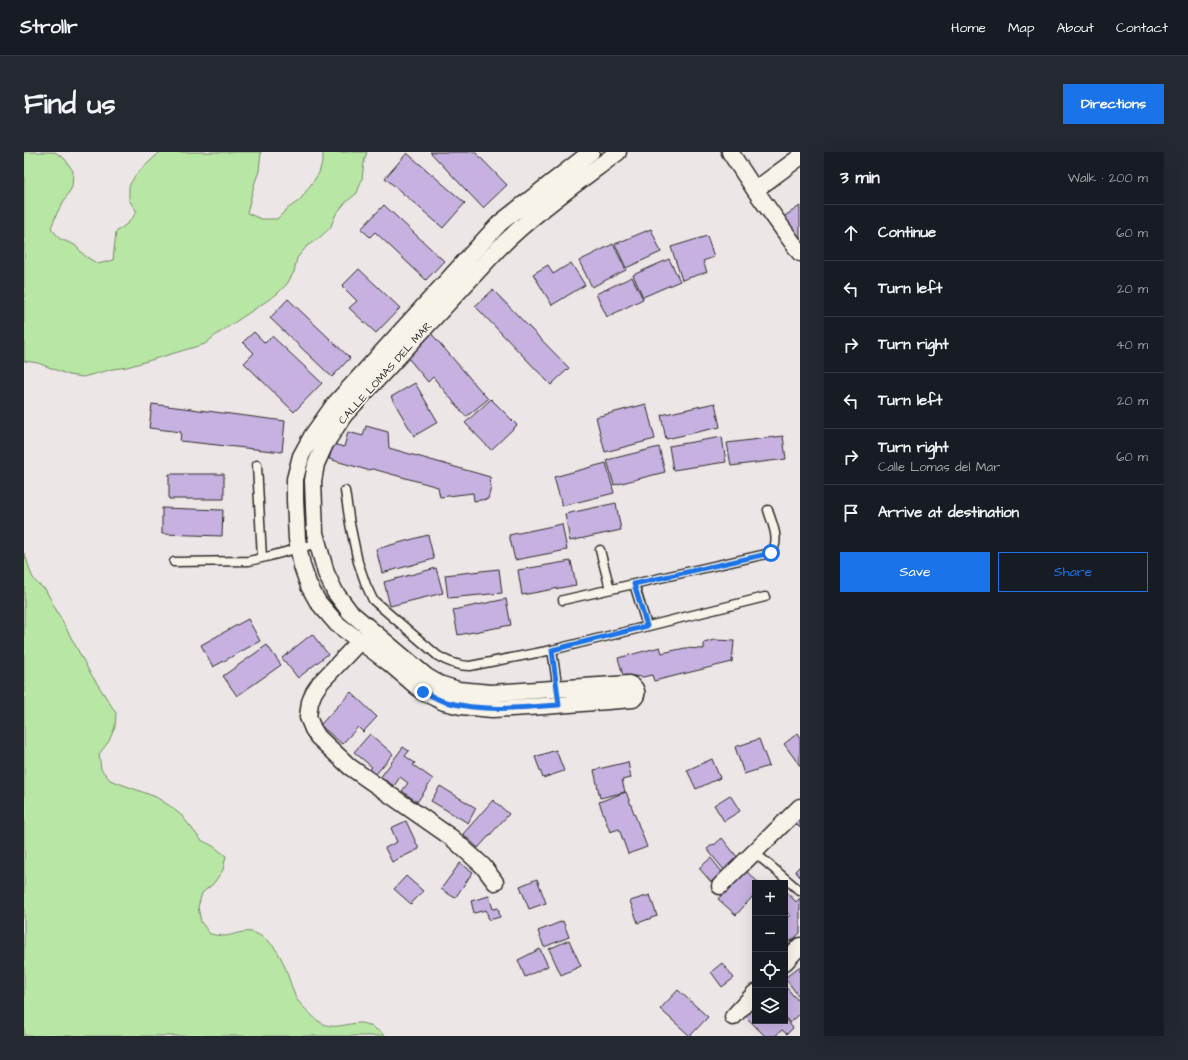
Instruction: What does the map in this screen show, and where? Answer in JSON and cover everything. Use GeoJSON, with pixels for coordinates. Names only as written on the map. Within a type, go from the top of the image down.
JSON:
{"type":"FeatureCollection","features":[{"type":"Feature","properties":{"kind":"street","name":"CALLE LOMAS DEL MAR"},"geometry":{"type":"LineString","coordinates":[[591,152],[500,223],[334,405],[312,436],[301,456],[296,474],[295,500],[297,539],[302,566],[309,586],[318,602],[337,624],[388,662],[423,692],[444,702],[461,706],[492,709],[633,699],[636,692],[634,687],[629,684],[492,694],[458,690],[439,684],[427,677],[350,612],[335,592],[326,573],[316,533],[313,497],[313,481],[316,464],[325,444],[344,416],[498,249],[512,235],[552,202],[618,152]]}},
{"type":"Feature","properties":{"kind":"street"},"geometry":{"type":"LineString","coordinates":[[730,152],[800,253]]}},
{"type":"Feature","properties":{"kind":"street"},"geometry":{"type":"LineString","coordinates":[[755,190],[800,158]]}},
{"type":"Feature","properties":{"kind":"street"},"geometry":{"type":"LineString","coordinates":[[360,641],[320,683],[314,692],[310,702],[308,717],[313,729],[318,737],[350,766],[457,843],[482,866],[495,882]]}},
{"type":"Feature","properties":{"kind":"street"},"geometry":{"type":"LineString","coordinates":[[720,886],[800,806]]}},
{"type":"Feature","properties":{"kind":"street"},"geometry":{"type":"LineString","coordinates":[[788,959],[800,946]]}},
{"type":"Feature","properties":{"kind":"street"},"geometry":{"type":"LineString","coordinates":[[733,1017],[752,997]]}},
{"type":"Feature","properties":{"kind":"lane"},"geometry":{"type":"LineString","coordinates":[[257,465],[262,558]]}},
{"type":"Feature","properties":{"kind":"lane"},"geometry":{"type":"LineString","coordinates":[[345,491],[358,562],[373,600],[438,656],[456,665],[470,666],[552,650],[764,597]]}},
{"type":"Feature","properties":{"kind":"lane"},"geometry":{"type":"LineString","coordinates":[[563,600],[771,553],[775,546],[776,538],[768,510]]}},
{"type":"Feature","properties":{"kind":"lane"},"geometry":{"type":"LineString","coordinates":[[174,562],[249,561],[318,543]]}},
{"type":"Feature","properties":{"kind":"lane"},"geometry":{"type":"LineString","coordinates":[[600,550],[610,589]]}},
{"type":"Feature","properties":{"kind":"lane"},"geometry":{"type":"LineString","coordinates":[[634,584],[647,626]]}},
{"type":"Feature","properties":{"kind":"lane"},"geometry":{"type":"LineString","coordinates":[[552,650],[559,705]]}},
{"type":"Feature","properties":{"kind":"lane"},"geometry":{"type":"LineString","coordinates":[[754,852],[800,891]]}},
{"type":"Feature","properties":{"kind":"green space"},"geometry":{"type":"Polygon","coordinates":[[[24,152],[55,152],[65,159],[73,171],[72,187],[57,213],[51,228],[60,239],[75,245],[85,256],[98,264],[113,260],[116,232],[128,223],[137,212],[129,200],[129,186],[136,174],[160,152],[261,152],[259,171],[247,213],[261,219],[277,219],[287,209],[300,200],[319,173],[323,159],[323,152],[367,152],[362,179],[357,193],[345,203],[336,214],[330,228],[307,246],[297,258],[294,272],[287,284],[277,294],[205,344],[127,367],[83,377],[69,375],[38,363],[24,361],[24,152]]]}},
{"type":"Feature","properties":{"kind":"green space"},"geometry":{"type":"Polygon","coordinates":[[[24,553],[33,577],[45,589],[89,671],[116,713],[115,727],[109,741],[99,754],[101,769],[110,780],[156,797],[170,806],[182,816],[201,840],[213,846],[226,856],[223,870],[213,884],[202,893],[198,907],[201,922],[210,934],[225,936],[251,932],[265,938],[278,952],[286,969],[296,998],[317,1020],[323,1024],[328,1026],[339,1026],[361,1023],[374,1028],[385,1036],[24,1036],[24,553]]]}},
{"type":"Feature","properties":{"kind":"building"},"geometry":{"type":"Polygon","coordinates":[[[430,152],[475,152],[507,185],[483,208],[430,152]]]}},
{"type":"Feature","properties":{"kind":"building"},"geometry":{"type":"Polygon","coordinates":[[[407,153],[465,203],[443,228],[385,178],[407,153]]]}},
{"type":"Feature","properties":{"kind":"building"},"geometry":{"type":"Polygon","coordinates":[[[384,205],[444,261],[426,280],[375,232],[370,237],[361,229],[384,205]]]}},
{"type":"Feature","properties":{"kind":"building"},"geometry":{"type":"Polygon","coordinates":[[[800,206],[800,249],[780,219],[800,206]]]}},
{"type":"Feature","properties":{"kind":"building"},"geometry":{"type":"Polygon","coordinates":[[[651,229],[661,252],[626,268],[615,244],[651,229]]]}},
{"type":"Feature","properties":{"kind":"building"},"geometry":{"type":"Polygon","coordinates":[[[707,236],[714,257],[703,261],[707,272],[682,280],[671,247],[707,236]]]}},
{"type":"Feature","properties":{"kind":"building"},"geometry":{"type":"Polygon","coordinates":[[[613,244],[626,270],[592,287],[579,261],[613,244]]]}},
{"type":"Feature","properties":{"kind":"building"},"geometry":{"type":"Polygon","coordinates":[[[669,259],[680,281],[643,297],[633,275],[669,259]]]}},
{"type":"Feature","properties":{"kind":"building"},"geometry":{"type":"Polygon","coordinates":[[[571,263],[585,285],[552,305],[533,274],[548,265],[553,274],[571,263]]]}},
{"type":"Feature","properties":{"kind":"building"},"geometry":{"type":"Polygon","coordinates":[[[359,269],[400,308],[376,333],[349,308],[357,301],[342,286],[359,269]]]}},
{"type":"Feature","properties":{"kind":"building"},"geometry":{"type":"Polygon","coordinates":[[[632,277],[643,299],[607,317],[596,294],[632,277]]]}},
{"type":"Feature","properties":{"kind":"building"},"geometry":{"type":"Polygon","coordinates":[[[493,290],[569,368],[551,385],[475,306],[493,290]]]}},
{"type":"Feature","properties":{"kind":"building"},"geometry":{"type":"Polygon","coordinates":[[[288,299],[350,358],[332,377],[270,318],[288,299]]]}},
{"type":"Feature","properties":{"kind":"building"},"geometry":{"type":"Polygon","coordinates":[[[254,332],[265,343],[272,336],[322,383],[294,412],[244,363],[254,353],[243,342],[254,332]]]}},
{"type":"Feature","properties":{"kind":"building"},"geometry":{"type":"Polygon","coordinates":[[[430,332],[488,399],[466,417],[433,377],[428,382],[404,353],[430,332]]]}},
{"type":"Feature","properties":{"kind":"building"},"geometry":{"type":"Polygon","coordinates":[[[415,383],[438,422],[414,436],[391,397],[415,383]]]}},
{"type":"Feature","properties":{"kind":"building"},"geometry":{"type":"Polygon","coordinates":[[[491,399],[517,425],[491,450],[465,423],[491,399]]]}},
{"type":"Feature","properties":{"kind":"building"},"geometry":{"type":"Polygon","coordinates":[[[715,403],[720,427],[666,439],[661,415],[715,403]]]}},
{"type":"Feature","properties":{"kind":"building"},"geometry":{"type":"Polygon","coordinates":[[[152,404],[285,421],[282,452],[180,441],[181,432],[149,428],[152,404]]]}},
{"type":"Feature","properties":{"kind":"building"},"geometry":{"type":"Polygon","coordinates":[[[646,404],[655,439],[605,452],[596,417],[646,404]]]}},
{"type":"Feature","properties":{"kind":"building"},"geometry":{"type":"Polygon","coordinates":[[[366,426],[388,432],[389,448],[490,477],[491,487],[488,499],[474,501],[473,493],[440,497],[438,487],[373,469],[367,470],[329,459],[333,444],[344,447],[348,432],[363,436],[366,426]]]}},
{"type":"Feature","properties":{"kind":"building"},"geometry":{"type":"Polygon","coordinates":[[[783,436],[786,459],[731,466],[727,443],[783,436]]]}},
{"type":"Feature","properties":{"kind":"building"},"geometry":{"type":"Polygon","coordinates":[[[722,437],[726,462],[673,470],[669,446],[722,437]]]}},
{"type":"Feature","properties":{"kind":"building"},"geometry":{"type":"Polygon","coordinates":[[[659,447],[665,472],[614,485],[607,460],[659,447]]]}},
{"type":"Feature","properties":{"kind":"building"},"geometry":{"type":"Polygon","coordinates":[[[606,463],[614,493],[562,506],[554,477],[606,463]]]}},
{"type":"Feature","properties":{"kind":"building"},"geometry":{"type":"Polygon","coordinates":[[[169,474],[224,474],[224,499],[169,499],[169,474]]]}},
{"type":"Feature","properties":{"kind":"building"},"geometry":{"type":"Polygon","coordinates":[[[616,503],[621,530],[570,541],[565,514],[616,503]]]}},
{"type":"Feature","properties":{"kind":"building"},"geometry":{"type":"Polygon","coordinates":[[[162,508],[223,510],[222,536],[162,534],[162,508]]]}},
{"type":"Feature","properties":{"kind":"building"},"geometry":{"type":"Polygon","coordinates":[[[562,524],[567,550],[515,560],[509,535],[562,524]]]}},
{"type":"Feature","properties":{"kind":"building"},"geometry":{"type":"Polygon","coordinates":[[[428,535],[434,559],[382,573],[376,549],[428,535]]]}},
{"type":"Feature","properties":{"kind":"building"},"geometry":{"type":"Polygon","coordinates":[[[571,561],[576,585],[522,595],[518,570],[571,561]]]}},
{"type":"Feature","properties":{"kind":"building"},"geometry":{"type":"Polygon","coordinates":[[[436,568],[443,593],[390,606],[384,582],[436,568]]]}},
{"type":"Feature","properties":{"kind":"building"},"geometry":{"type":"Polygon","coordinates":[[[499,569],[502,593],[448,598],[445,575],[499,569]]]}},
{"type":"Feature","properties":{"kind":"building"},"geometry":{"type":"Polygon","coordinates":[[[506,599],[511,625],[458,635],[453,610],[506,599]]]}},
{"type":"Feature","properties":{"kind":"building"},"geometry":{"type":"Polygon","coordinates":[[[248,619],[260,641],[213,667],[201,645],[248,619]]]}},
{"type":"Feature","properties":{"kind":"building"},"geometry":{"type":"Polygon","coordinates":[[[312,634],[328,654],[298,678],[282,658],[312,634]]]}},
{"type":"Feature","properties":{"kind":"building"},"geometry":{"type":"Polygon","coordinates":[[[715,640],[734,641],[732,662],[654,681],[652,675],[643,677],[623,675],[618,658],[660,647],[662,653],[685,648],[704,649],[704,643],[715,640]]]}},
{"type":"Feature","properties":{"kind":"building"},"geometry":{"type":"Polygon","coordinates":[[[267,645],[281,665],[237,696],[223,676],[267,645]]]}},
{"type":"Feature","properties":{"kind":"building"},"geometry":{"type":"Polygon","coordinates":[[[351,692],[377,717],[363,732],[358,727],[342,744],[320,725],[351,692]]]}},
{"type":"Feature","properties":{"kind":"building"},"geometry":{"type":"Polygon","coordinates":[[[798,733],[800,736],[800,766],[784,744],[798,733]]]}},
{"type":"Feature","properties":{"kind":"building"},"geometry":{"type":"Polygon","coordinates":[[[370,734],[393,754],[376,774],[370,769],[372,767],[354,752],[370,734]]]}},
{"type":"Feature","properties":{"kind":"building"},"geometry":{"type":"Polygon","coordinates":[[[759,739],[769,766],[744,774],[735,747],[759,739]]]}},
{"type":"Feature","properties":{"kind":"building"},"geometry":{"type":"Polygon","coordinates":[[[403,747],[409,751],[405,756],[415,763],[413,765],[433,779],[417,802],[402,791],[408,783],[400,777],[394,786],[380,778],[403,747]]]}},
{"type":"Feature","properties":{"kind":"building"},"geometry":{"type":"Polygon","coordinates":[[[556,750],[564,771],[543,778],[535,757],[556,750]]]}},
{"type":"Feature","properties":{"kind":"building"},"geometry":{"type":"Polygon","coordinates":[[[712,759],[720,778],[696,789],[687,770],[712,759]]]}},
{"type":"Feature","properties":{"kind":"building"},"geometry":{"type":"Polygon","coordinates":[[[628,762],[631,778],[622,780],[625,792],[600,798],[594,770],[628,762]]]}},
{"type":"Feature","properties":{"kind":"building"},"geometry":{"type":"Polygon","coordinates":[[[440,786],[476,808],[468,823],[431,801],[440,786]]]}},
{"type":"Feature","properties":{"kind":"building"},"geometry":{"type":"Polygon","coordinates":[[[626,792],[647,847],[628,854],[619,829],[610,832],[599,802],[626,792]]]}},
{"type":"Feature","properties":{"kind":"building"},"geometry":{"type":"Polygon","coordinates":[[[730,795],[740,811],[724,821],[714,805],[730,795]]]}},
{"type":"Feature","properties":{"kind":"building"},"geometry":{"type":"Polygon","coordinates":[[[493,800],[509,814],[478,848],[463,834],[493,800]]]}},
{"type":"Feature","properties":{"kind":"building"},"geometry":{"type":"Polygon","coordinates":[[[800,813],[800,828],[792,820],[800,813]]]}},
{"type":"Feature","properties":{"kind":"building"},"geometry":{"type":"Polygon","coordinates":[[[406,821],[419,849],[392,862],[385,848],[397,842],[391,828],[406,821]]]}},
{"type":"Feature","properties":{"kind":"building"},"geometry":{"type":"Polygon","coordinates":[[[722,838],[738,858],[724,870],[707,849],[722,838]]]}},
{"type":"Feature","properties":{"kind":"building"},"geometry":{"type":"Polygon","coordinates":[[[711,858],[722,872],[711,882],[699,868],[711,858]]]}},
{"type":"Feature","properties":{"kind":"building"},"geometry":{"type":"Polygon","coordinates":[[[460,863],[473,872],[455,898],[441,889],[460,863]]]}},
{"type":"Feature","properties":{"kind":"building"},"geometry":{"type":"Polygon","coordinates":[[[800,866],[800,877],[795,871],[800,866]]]}},
{"type":"Feature","properties":{"kind":"building"},"geometry":{"type":"Polygon","coordinates":[[[745,870],[756,880],[752,880],[752,897],[736,915],[718,899],[745,870]]]}},
{"type":"Feature","properties":{"kind":"building"},"geometry":{"type":"Polygon","coordinates":[[[406,876],[423,891],[411,904],[394,889],[406,876]]]}},
{"type":"Feature","properties":{"kind":"building"},"geometry":{"type":"Polygon","coordinates":[[[537,879],[546,903],[529,909],[520,886],[537,879]]]}},
{"type":"Feature","properties":{"kind":"building"},"geometry":{"type":"Polygon","coordinates":[[[788,893],[796,902],[800,898],[800,933],[790,942],[788,940],[788,917],[790,915],[788,913],[788,893]]]}},
{"type":"Feature","properties":{"kind":"building"},"geometry":{"type":"Polygon","coordinates":[[[650,895],[657,916],[638,923],[630,901],[650,895]]]}},
{"type":"Feature","properties":{"kind":"building"},"geometry":{"type":"Polygon","coordinates":[[[489,896],[493,909],[498,908],[500,917],[489,920],[486,910],[474,913],[471,901],[489,896]]]}},
{"type":"Feature","properties":{"kind":"building"},"geometry":{"type":"Polygon","coordinates":[[[563,921],[569,937],[544,947],[538,931],[563,921]]]}},
{"type":"Feature","properties":{"kind":"building"},"geometry":{"type":"Polygon","coordinates":[[[569,940],[581,966],[561,975],[549,949],[569,940]]]}},
{"type":"Feature","properties":{"kind":"building"},"geometry":{"type":"Polygon","coordinates":[[[540,949],[548,966],[525,977],[518,960],[540,949]]]}},
{"type":"Feature","properties":{"kind":"building"},"geometry":{"type":"Polygon","coordinates":[[[722,963],[734,978],[722,987],[711,972],[722,963]]]}},
{"type":"Feature","properties":{"kind":"building"},"geometry":{"type":"Polygon","coordinates":[[[800,966],[800,998],[788,982],[788,976],[800,966]]]}},
{"type":"Feature","properties":{"kind":"building"},"geometry":{"type":"Polygon","coordinates":[[[788,989],[800,1003],[800,1014],[790,1023],[788,1021],[788,989]]]}},
{"type":"Feature","properties":{"kind":"building"},"geometry":{"type":"Polygon","coordinates":[[[678,990],[708,1017],[690,1036],[660,1009],[678,990]]]}},
{"type":"Feature","properties":{"kind":"building"},"geometry":{"type":"Polygon","coordinates":[[[752,1010],[752,1023],[745,1016],[752,1010]]]}},
{"type":"Feature","properties":{"kind":"building"},"geometry":{"type":"Polygon","coordinates":[[[788,1022],[793,1028],[787,1034],[782,1030],[775,1036],[765,1036],[753,1024],[788,1024],[788,1022]]]}},
{"type":"Feature","properties":{"kind":"route"},"geometry":{"type":"LineString","coordinates":[[423,692],[444,702],[461,706],[492,709],[559,705],[552,650],[647,626],[634,584],[771,553]]}}]}
